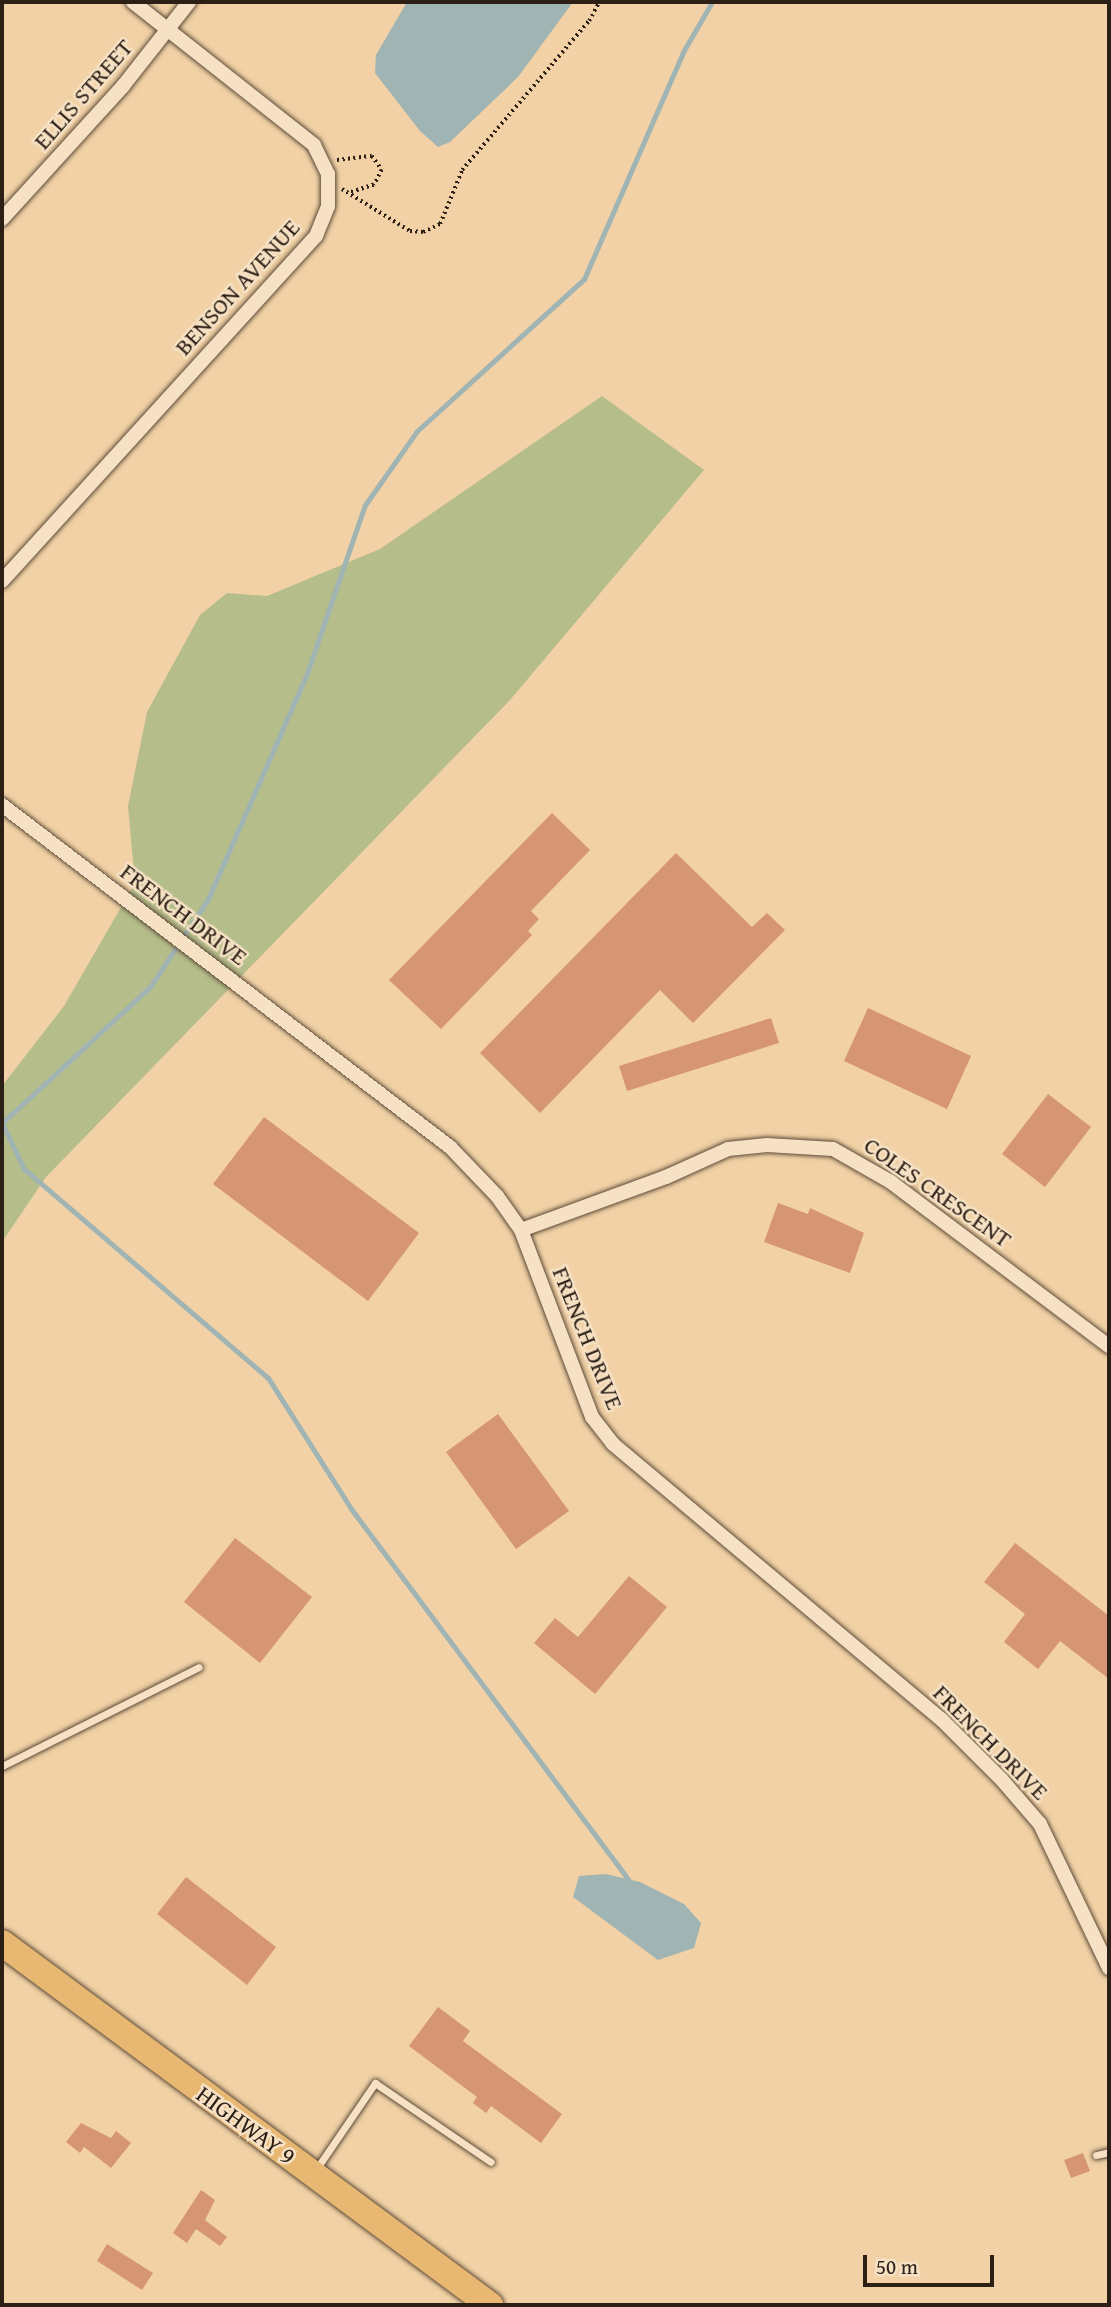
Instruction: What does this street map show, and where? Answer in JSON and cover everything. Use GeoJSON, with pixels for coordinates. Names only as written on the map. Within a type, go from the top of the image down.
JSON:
{"type":"FeatureCollection","features":[{"type":"Feature","properties":{"kind":"highway","name":"HIGHWAY 9"},"geometry":{"type":"LineString","coordinates":[[2,1944],[490,2305]]}},
{"type":"Feature","properties":{"kind":"street","name":"BENSON AVENUE"},"geometry":{"type":"LineString","coordinates":[[2,581],[316,236],[328,206],[329,187],[324,164],[302,134],[133,2]]}},
{"type":"Feature","properties":{"kind":"street","name":"ELLIS STREET"},"geometry":{"type":"LineString","coordinates":[[2,219],[169,29],[189,2]]}},
{"type":"Feature","properties":{"kind":"street","name":"FRENCH DRIVE"},"geometry":{"type":"LineString","coordinates":[[2,805],[450,1147],[497,1196],[521,1230],[592,1417],[613,1444],[941,1719],[1002,1780],[1040,1824],[1108,1962]]}},
{"type":"Feature","properties":{"kind":"street","name":"COLES CRESCENT"},"geometry":{"type":"LineString","coordinates":[[521,1230],[666,1177],[728,1149],[778,1145],[833,1149],[891,1182],[1109,1346]]}},
{"type":"Feature","properties":{"kind":"lane"},"geometry":{"type":"LineString","coordinates":[[2,1766],[199,1667]]}},
{"type":"Feature","properties":{"kind":"lane"},"geometry":{"type":"LineString","coordinates":[[313,2175],[375,2083],[491,2162]]}},
{"type":"Feature","properties":{"kind":"lane"},"geometry":{"type":"LineString","coordinates":[[1096,2155],[1109,2152]]}},
{"type":"Feature","properties":{"kind":"path"},"geometry":{"type":"LineString","coordinates":[[329,187],[350,193],[410,231],[424,232],[440,225],[462,170],[589,21],[599,2]]}},
{"type":"Feature","properties":{"kind":"path"},"geometry":{"type":"LineString","coordinates":[[324,164],[360,156],[372,156],[378,162],[382,170],[374,185],[350,193]]}},
{"type":"Feature","properties":{"kind":"green space"},"geometry":{"type":"Polygon","coordinates":[[[602,396],[704,470],[510,700],[46,1177],[2,1242],[2,1086],[64,1006],[135,883],[128,806],[147,712],[200,615],[227,593],[267,596],[380,549],[602,396]]]}},
{"type":"Feature","properties":{"kind":"shaded area"},"geometry":{"type":"Polygon","coordinates":[[[407,2],[573,2],[518,77],[450,142],[438,147],[420,131],[375,73],[376,55],[407,2]]]}},
{"type":"Feature","properties":{"kind":"shaded area"},"geometry":{"type":"Polygon","coordinates":[[[606,1874],[640,1882],[684,1904],[701,1923],[694,1948],[658,1960],[573,1897],[579,1876],[606,1874]]]}},
{"type":"Feature","properties":{"kind":"building"},"geometry":{"type":"Polygon","coordinates":[[[552,813],[590,850],[531,911],[539,919],[528,931],[532,935],[441,1029],[389,980],[552,813]]]}},
{"type":"Feature","properties":{"kind":"building"},"geometry":{"type":"Polygon","coordinates":[[[676,853],[752,927],[767,913],[785,930],[693,1023],[660,990],[540,1113],[480,1053],[676,853]]]}},
{"type":"Feature","properties":{"kind":"building"},"geometry":{"type":"Polygon","coordinates":[[[868,1008],[971,1056],[947,1109],[844,1061],[868,1008]]]}},
{"type":"Feature","properties":{"kind":"building"},"geometry":{"type":"Polygon","coordinates":[[[771,1018],[779,1043],[627,1091],[619,1066],[771,1018]]]}},
{"type":"Feature","properties":{"kind":"building"},"geometry":{"type":"Polygon","coordinates":[[[1048,1094],[1091,1127],[1045,1187],[1002,1154],[1048,1094]]]}},
{"type":"Feature","properties":{"kind":"building"},"geometry":{"type":"Polygon","coordinates":[[[264,1117],[419,1233],[368,1301],[213,1184],[264,1117]]]}},
{"type":"Feature","properties":{"kind":"building"},"geometry":{"type":"Polygon","coordinates":[[[778,1203],[808,1214],[810,1208],[864,1233],[850,1273],[764,1242],[778,1203]]]}},
{"type":"Feature","properties":{"kind":"building"},"geometry":{"type":"Polygon","coordinates":[[[498,1414],[569,1511],[516,1549],[446,1452],[498,1414]]]}},
{"type":"Feature","properties":{"kind":"building"},"geometry":{"type":"Polygon","coordinates":[[[235,1538],[312,1597],[260,1663],[184,1602],[235,1538]]]}},
{"type":"Feature","properties":{"kind":"building"},"geometry":{"type":"Polygon","coordinates":[[[1015,1543],[1109,1616],[1109,1679],[1060,1641],[1038,1669],[1004,1642],[1025,1614],[984,1582],[1015,1543]]]}},
{"type":"Feature","properties":{"kind":"building"},"geometry":{"type":"Polygon","coordinates":[[[629,1576],[667,1607],[595,1694],[534,1643],[555,1618],[578,1637],[629,1576]]]}},
{"type":"Feature","properties":{"kind":"building"},"geometry":{"type":"Polygon","coordinates":[[[186,1877],[276,1947],[247,1985],[157,1914],[186,1877]]]}},
{"type":"Feature","properties":{"kind":"building"},"geometry":{"type":"Polygon","coordinates":[[[438,2007],[470,2031],[463,2041],[562,2114],[541,2143],[491,2106],[486,2113],[473,2103],[477,2097],[409,2046],[438,2007]]]}},
{"type":"Feature","properties":{"kind":"building"},"geometry":{"type":"Polygon","coordinates":[[[81,2123],[111,2138],[116,2131],[131,2143],[111,2168],[84,2147],[80,2153],[66,2142],[81,2123]]]}},
{"type":"Feature","properties":{"kind":"building"},"geometry":{"type":"Polygon","coordinates":[[[1083,2153],[1090,2171],[1071,2178],[1064,2160],[1083,2153]]]}},
{"type":"Feature","properties":{"kind":"building"},"geometry":{"type":"Polygon","coordinates":[[[201,2190],[215,2200],[205,2220],[227,2237],[220,2246],[196,2229],[187,2243],[173,2233],[201,2190]]]}},
{"type":"Feature","properties":{"kind":"building"},"geometry":{"type":"Polygon","coordinates":[[[107,2244],[153,2273],[142,2290],[97,2261],[107,2244]]]}},
{"type":"Feature","properties":{"kind":"waterway"},"geometry":{"type":"LineString","coordinates":[[628,1879],[350,1507],[268,1378],[24,1169],[2,1123],[150,987],[208,899],[307,673],[365,505],[417,431],[584,279],[683,52],[712,2]]}}]}
